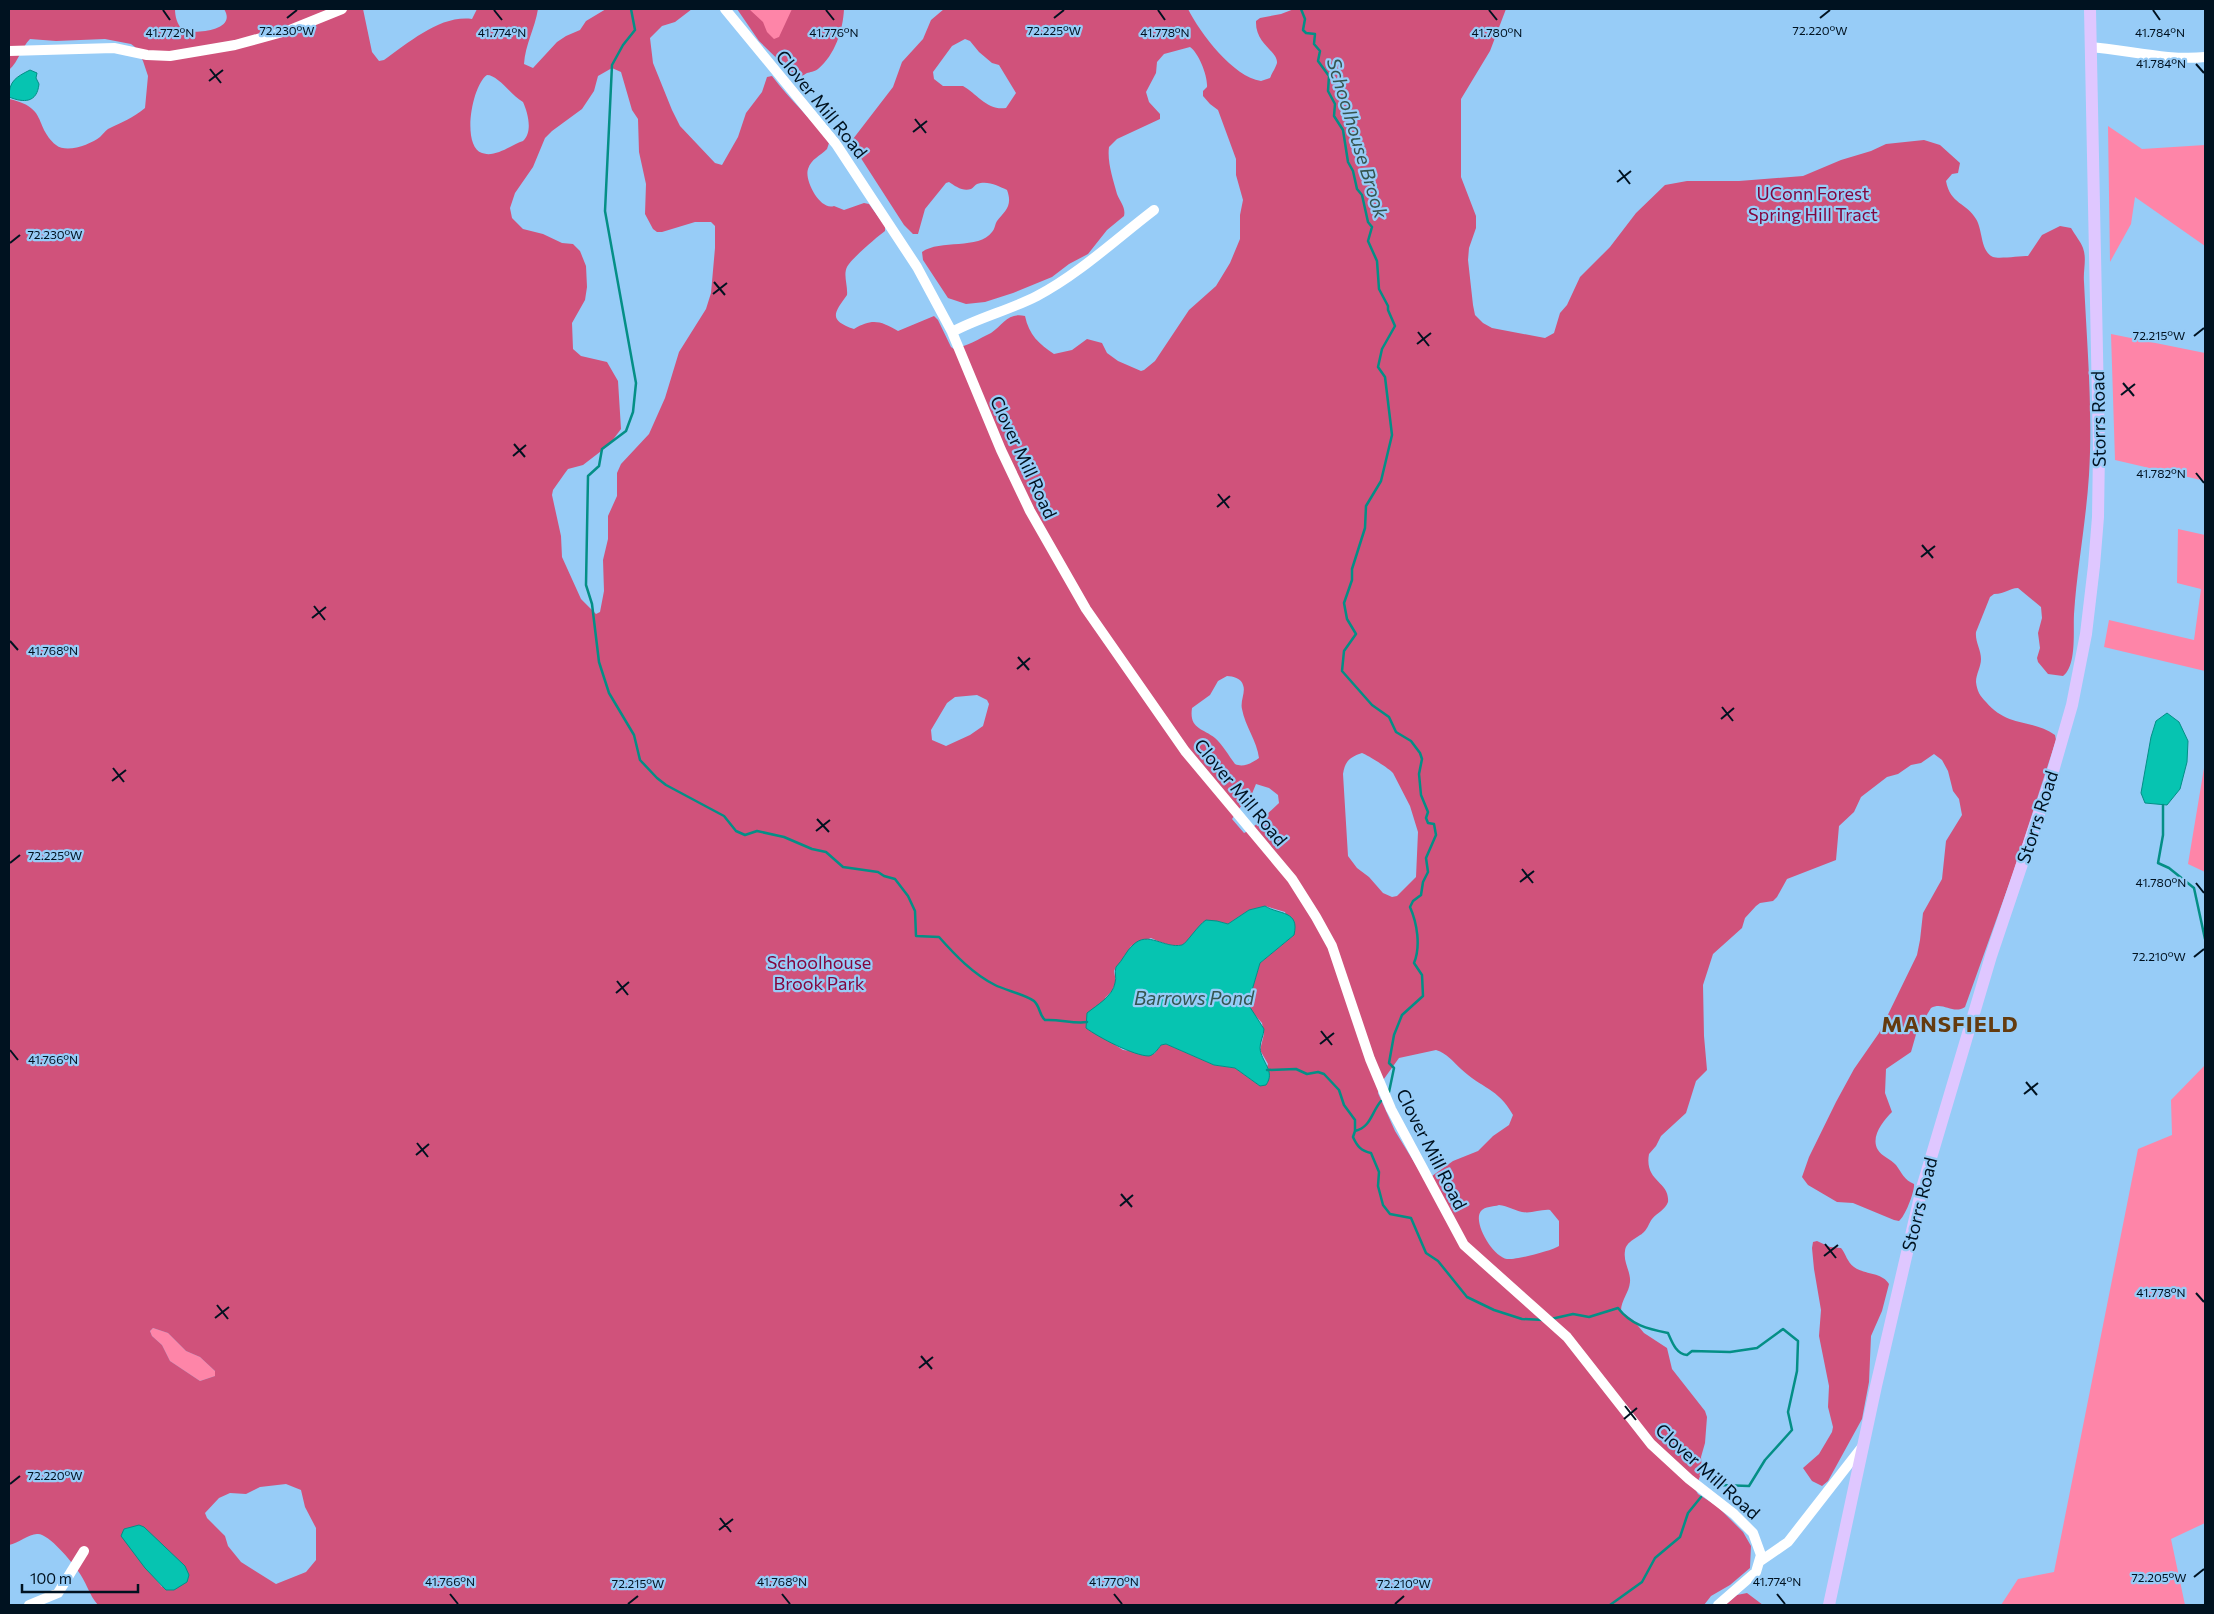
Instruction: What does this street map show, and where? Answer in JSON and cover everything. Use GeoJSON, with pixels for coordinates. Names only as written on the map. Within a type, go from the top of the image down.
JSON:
{"type":"FeatureCollection","features":[{"type":"Feature","properties":{"kind":"main road","name":"Storrs Road"},"geometry":{"type":"LineString","coordinates":[[1830,1605],[1862,1447],[1922,1188],[1991,956],[2051,778],[2072,705],[2086,634],[2098,517],[2090,9]]}},
{"type":"Feature","properties":{"kind":"street"},"geometry":{"type":"LineString","coordinates":[[9,51],[114,48],[147,55],[170,56],[235,45],[290,30],[342,9]]}},
{"type":"Feature","properties":{"kind":"street","name":"Clover Mill Road"},"geometry":{"type":"LineString","coordinates":[[725,9],[836,144],[917,267],[952,332],[991,426],[1030,512],[1086,609],[1185,750],[1292,879],[1316,917],[1332,946],[1370,1059],[1391,1109],[1426,1179],[1464,1245],[1566,1338],[1651,1444],[1689,1479],[1734,1514],[1753,1533],[1759,1546],[1759,1562]]}},
{"type":"Feature","properties":{"kind":"street"},"geometry":{"type":"LineString","coordinates":[[2090,47],[2168,58],[2205,57]]}},
{"type":"Feature","properties":{"kind":"street"},"geometry":{"type":"LineString","coordinates":[[952,332],[988,314],[1022,304],[1052,287],[1154,210]]}},
{"type":"Feature","properties":{"kind":"street"},"geometry":{"type":"LineString","coordinates":[[1718,1605],[1751,1578],[1759,1562],[1788,1542],[1817,1508],[1862,1447]]}},
{"type":"Feature","properties":{"kind":"street"},"geometry":{"type":"LineString","coordinates":[[29,1605],[58,1592],[84,1551]]}},
{"type":"Feature","properties":{"kind":"shaded area"},"geometry":{"type":"Polygon","coordinates":[[[741,9],[818,9],[789,68],[741,9]]]}},
{"type":"Feature","properties":{"kind":"shaded area"},"geometry":{"type":"Polygon","coordinates":[[[2108,126],[2142,149],[2205,145],[2205,246],[2135,197],[2131,224],[2110,262],[2108,126]]]}},
{"type":"Feature","properties":{"kind":"shaded area"},"geometry":{"type":"Polygon","coordinates":[[[2111,334],[2205,353],[2205,481],[2115,460],[2111,334]]]}},
{"type":"Feature","properties":{"kind":"shaded area"},"geometry":{"type":"Polygon","coordinates":[[[2178,529],[2205,535],[2205,671],[2104,647],[2109,620],[2194,640],[2201,589],[2177,583],[2178,529]]]}},
{"type":"Feature","properties":{"kind":"shaded area"},"geometry":{"type":"Polygon","coordinates":[[[2205,762],[2205,872],[2188,864],[2205,762]]]}},
{"type":"Feature","properties":{"kind":"shaded area"},"geometry":{"type":"Polygon","coordinates":[[[2205,1065],[2205,1523],[2171,1539],[2185,1605],[2001,1605],[2018,1579],[2054,1572],[2138,1149],[2172,1135],[2171,1100],[2205,1065]]]}},
{"type":"Feature","properties":{"kind":"shaded area"},"geometry":{"type":"Polygon","coordinates":[[[153,1328],[168,1333],[186,1351],[200,1357],[215,1371],[215,1376],[200,1381],[170,1361],[162,1345],[152,1336],[150,1331],[153,1328]]]}},
{"type":"Feature","properties":{"kind":"green space","name":"Schoolhouse Brook Park"},"geometry":{"type":"Polygon","coordinates":[[[9,9],[175,9],[179,26],[183,30],[194,32],[211,30],[225,23],[227,17],[224,9],[363,9],[372,52],[379,61],[384,60],[437,25],[448,21],[472,19],[477,9],[538,9],[526,50],[524,64],[533,68],[557,42],[580,30],[586,21],[606,9],[692,9],[675,22],[662,26],[650,38],[653,63],[680,126],[715,163],[722,165],[738,137],[746,113],[762,92],[767,77],[772,76],[829,143],[827,149],[813,160],[808,169],[808,180],[814,194],[823,204],[844,210],[864,203],[869,204],[885,226],[885,231],[858,254],[847,267],[845,273],[847,295],[836,315],[840,322],[854,329],[866,323],[876,322],[898,331],[934,316],[938,320],[951,347],[954,349],[991,333],[1006,320],[1019,315],[1025,316],[1029,329],[1035,338],[1054,354],[1072,350],[1087,339],[1102,343],[1107,353],[1118,361],[1141,371],[1155,361],[1189,310],[1216,286],[1230,263],[1240,239],[1240,215],[1243,200],[1236,175],[1236,159],[1218,110],[1203,96],[1207,83],[1200,60],[1190,47],[1164,54],[1157,62],[1156,73],[1146,92],[1149,102],[1160,114],[1160,119],[1117,139],[1109,147],[1111,170],[1124,216],[1107,230],[1088,254],[1069,264],[1052,277],[1013,293],[985,302],[966,304],[948,298],[923,260],[922,252],[939,246],[978,241],[986,237],[993,231],[997,221],[1009,204],[1007,190],[989,183],[977,184],[971,189],[965,190],[949,182],[946,183],[925,209],[918,234],[913,234],[904,225],[855,149],[853,139],[893,87],[902,62],[923,39],[931,20],[944,9],[1188,9],[1209,41],[1229,63],[1250,78],[1261,81],[1270,78],[1277,63],[1274,55],[1259,36],[1256,21],[1260,18],[1281,14],[1294,9],[1506,9],[1490,51],[1461,99],[1461,177],[1476,216],[1476,228],[1469,248],[1468,260],[1473,305],[1475,315],[1492,328],[1545,338],[1554,333],[1560,313],[1567,305],[1580,277],[1610,247],[1636,213],[1665,185],[1687,181],[1739,181],[1803,176],[1886,144],[1924,140],[1940,145],[1960,163],[1958,173],[1952,174],[1946,181],[1948,189],[1955,199],[1976,219],[1986,250],[1993,257],[2028,256],[2042,235],[2060,226],[2071,228],[2082,246],[2085,256],[2084,278],[2090,427],[2089,475],[2075,597],[2072,656],[2067,671],[2063,676],[2048,674],[2037,658],[2040,648],[2038,633],[2042,618],[2041,607],[2018,588],[1994,594],[1990,597],[1976,632],[1981,659],[1976,682],[1979,693],[1994,710],[2003,716],[2047,730],[2055,735],[2056,740],[2013,873],[1965,1007],[1956,1010],[1940,1006],[1931,1008],[1917,1031],[1911,1052],[1886,1069],[1885,1093],[1892,1112],[1879,1130],[1876,1145],[1879,1152],[1894,1163],[1905,1178],[1914,1184],[1907,1209],[1899,1221],[1894,1220],[1853,1203],[1837,1202],[1808,1185],[1802,1177],[1809,1157],[1836,1102],[1854,1069],[1879,1033],[1917,955],[1923,913],[1942,879],[1946,841],[1962,815],[1959,799],[1953,791],[1948,771],[1942,760],[1934,754],[1921,763],[1911,765],[1898,774],[1887,777],[1861,797],[1854,812],[1839,826],[1836,860],[1787,879],[1777,897],[1773,901],[1760,903],[1756,906],[1745,918],[1742,928],[1713,954],[1703,985],[1707,1070],[1696,1081],[1686,1113],[1661,1136],[1649,1154],[1648,1163],[1650,1170],[1668,1195],[1668,1202],[1652,1219],[1647,1229],[1628,1245],[1625,1251],[1630,1282],[1621,1311],[1634,1321],[1644,1333],[1667,1348],[1672,1369],[1705,1411],[1707,1417],[1705,1443],[1701,1457],[1702,1471],[1695,1489],[1698,1494],[1717,1506],[1743,1532],[1751,1546],[1750,1568],[1730,1585],[1711,1596],[1704,1605],[98,1605],[75,1567],[60,1549],[43,1535],[35,1534],[9,1545],[9,99],[30,107],[39,118],[49,138],[56,145],[66,149],[85,145],[96,140],[108,129],[145,108],[148,76],[143,61],[135,47],[131,44],[105,39],[56,41],[30,39],[9,70],[9,9]],[[965,39],[952,46],[933,72],[934,79],[943,86],[963,86],[994,107],[1006,108],[1016,93],[999,65],[992,63],[970,41],[965,39]],[[612,68],[598,76],[594,91],[582,109],[545,138],[533,167],[515,193],[510,208],[512,218],[523,229],[543,234],[562,243],[573,244],[580,251],[586,266],[587,287],[585,300],[572,323],[573,349],[581,356],[607,362],[618,381],[621,429],[609,445],[583,465],[568,469],[553,490],[552,495],[561,536],[562,557],[581,599],[596,614],[600,612],[604,591],[603,560],[608,539],[608,516],[617,496],[617,473],[621,464],[649,434],[665,398],[679,352],[706,309],[711,293],[715,226],[711,222],[695,222],[662,232],[657,232],[653,229],[645,214],[646,184],[639,152],[638,119],[632,110],[621,72],[612,68]],[[487,75],[477,90],[473,102],[470,128],[476,148],[482,153],[492,154],[498,152],[523,141],[526,137],[529,122],[523,102],[496,78],[487,75]],[[1227,676],[1218,681],[1210,695],[1192,708],[1192,720],[1195,724],[1218,741],[1235,764],[1244,765],[1259,758],[1244,715],[1242,706],[1244,688],[1239,680],[1227,676]],[[977,695],[955,697],[947,703],[931,730],[932,740],[946,746],[970,735],[983,726],[989,704],[987,700],[977,695]],[[1362,753],[1351,758],[1345,766],[1343,774],[1348,856],[1357,868],[1369,877],[1383,893],[1392,897],[1397,896],[1416,877],[1418,832],[1410,806],[1391,771],[1362,753]],[[1256,784],[1251,796],[1244,802],[1232,819],[1244,833],[1250,830],[1279,803],[1278,795],[1269,788],[1256,784]],[[1265,906],[1249,910],[1228,924],[1217,921],[1189,938],[1187,943],[1182,945],[1169,945],[1151,938],[1131,946],[1124,960],[1114,971],[1116,982],[1112,991],[1105,998],[1109,1041],[1123,1050],[1154,1054],[1161,1045],[1166,1044],[1214,1065],[1235,1068],[1260,1086],[1268,1064],[1260,1050],[1264,1034],[1262,1023],[1248,1007],[1248,1004],[1260,963],[1294,935],[1285,912],[1265,906]],[[1436,1050],[1399,1058],[1381,1083],[1378,1093],[1395,1131],[1422,1175],[1432,1176],[1453,1161],[1478,1151],[1493,1136],[1509,1125],[1513,1115],[1501,1099],[1468,1075],[1447,1055],[1436,1050]],[[1499,1205],[1485,1208],[1479,1216],[1479,1223],[1490,1246],[1501,1257],[1507,1259],[1518,1258],[1541,1253],[1559,1246],[1559,1221],[1550,1210],[1525,1212],[1499,1205]],[[153,1328],[150,1331],[152,1336],[162,1345],[170,1361],[200,1381],[215,1376],[215,1371],[200,1357],[186,1351],[168,1333],[153,1328]],[[286,1484],[260,1487],[246,1494],[230,1493],[219,1498],[205,1513],[207,1518],[225,1536],[228,1546],[241,1562],[276,1584],[306,1572],[316,1560],[316,1528],[305,1507],[301,1490],[286,1484]],[[134,1527],[124,1529],[122,1536],[162,1587],[185,1566],[134,1527]]]}},
{"type":"Feature","properties":{"kind":"green space"},"geometry":{"type":"Polygon","coordinates":[[[737,9],[749,9],[763,22],[767,32],[774,39],[779,37],[792,9],[844,9],[840,34],[829,57],[817,70],[796,77],[759,41],[737,9]]]}},
{"type":"Feature","properties":{"kind":"green space"},"geometry":{"type":"Polygon","coordinates":[[[1817,1241],[1830,1247],[1841,1248],[1850,1263],[1858,1270],[1878,1275],[1889,1284],[1882,1311],[1871,1336],[1869,1382],[1862,1419],[1828,1481],[1822,1486],[1812,1481],[1803,1468],[1819,1454],[1833,1427],[1828,1407],[1829,1386],[1819,1336],[1821,1310],[1812,1248],[1813,1242],[1817,1241]]]}},
{"type":"Feature","properties":{"kind":"green space"},"geometry":{"type":"Polygon","coordinates":[[[1747,1593],[1763,1605],[1725,1605],[1737,1595],[1747,1593]]]}},
{"type":"Feature","properties":{"kind":"water"},"geometry":{"type":"Polygon","coordinates":[[[30,70],[37,73],[36,78],[39,84],[36,95],[25,101],[9,97],[10,87],[14,80],[30,70]]]}},
{"type":"Feature","properties":{"kind":"water"},"geometry":{"type":"Polygon","coordinates":[[[2167,713],[2179,722],[2188,741],[2187,762],[2180,789],[2167,805],[2145,803],[2141,793],[2151,737],[2156,721],[2167,713]]]}},
{"type":"Feature","properties":{"kind":"water","name":"Barrows Pond"},"geometry":{"type":"Polygon","coordinates":[[[1265,906],[1287,914],[1294,921],[1295,927],[1294,935],[1260,963],[1248,1004],[1264,1029],[1260,1048],[1269,1071],[1269,1080],[1266,1085],[1260,1086],[1235,1068],[1214,1065],[1166,1044],[1161,1045],[1149,1056],[1135,1053],[1107,1041],[1086,1028],[1087,1013],[1104,1000],[1114,988],[1116,967],[1131,947],[1139,941],[1150,939],[1169,945],[1182,945],[1206,920],[1228,924],[1249,910],[1265,906]]]}},
{"type":"Feature","properties":{"kind":"water"},"geometry":{"type":"Polygon","coordinates":[[[139,1525],[144,1527],[185,1566],[189,1575],[187,1582],[174,1590],[166,1590],[145,1568],[121,1536],[124,1529],[139,1525]]]}},
{"type":"Feature","properties":{"kind":"waterway"},"geometry":{"type":"LineString","coordinates":[[631,9],[635,30],[623,45],[612,65],[605,211],[636,383],[633,412],[626,431],[602,449],[599,466],[588,476],[586,585],[592,604],[599,662],[609,693],[634,735],[640,760],[666,785],[724,816],[736,831],[745,835],[757,831],[784,837],[812,849],[826,852],[843,867],[878,872],[895,879],[908,896],[915,911],[916,936],[939,937],[979,975],[995,985],[1034,1001],[1045,1020],[1087,1022]]}},
{"type":"Feature","properties":{"kind":"waterway","name":"Schoolhouse Brook"},"geometry":{"type":"LineString","coordinates":[[1301,9],[1305,19],[1303,30],[1306,33],[1315,34],[1314,44],[1320,51],[1318,61],[1329,76],[1328,91],[1335,104],[1334,116],[1343,130],[1348,162],[1353,171],[1357,189],[1362,195],[1368,222],[1372,227],[1368,241],[1377,261],[1379,289],[1388,306],[1395,326],[1382,349],[1378,367],[1385,377],[1392,435],[1381,481],[1366,506],[1365,528],[1352,569],[1352,580],[1344,603],[1347,619],[1356,634],[1344,651],[1342,671],[1372,705],[1389,717],[1396,732],[1411,741],[1420,753],[1422,759],[1419,774],[1421,795],[1428,812],[1426,818],[1428,823],[1434,824],[1436,835],[1426,858],[1428,872],[1423,882],[1421,895],[1413,901],[1410,907],[1415,920],[1417,935],[1414,963],[1422,975],[1423,996],[1402,1015],[1394,1035],[1389,1063],[1394,1068],[1389,1092]]}},
{"type":"Feature","properties":{"kind":"waterway"},"geometry":{"type":"LineString","coordinates":[[2163,805],[2163,835],[2158,863],[2169,868],[2194,888],[2205,939]]}},
{"type":"Feature","properties":{"kind":"waterway"},"geometry":{"type":"LineString","coordinates":[[1267,1070],[1296,1069],[1307,1074],[1318,1072],[1324,1074],[1339,1090],[1344,1105],[1355,1120],[1355,1131]]}},
{"type":"Feature","properties":{"kind":"waterway","name":"Schoolhouse Brook"},"geometry":{"type":"LineString","coordinates":[[1381,1101],[1368,1123],[1355,1131],[1353,1137],[1360,1148],[1371,1153],[1379,1172],[1378,1186],[1383,1205],[1390,1214],[1411,1218],[1426,1253],[1438,1261],[1467,1297],[1494,1310],[1522,1319],[1544,1320]]}},
{"type":"Feature","properties":{"kind":"waterway","name":"Schoolhouse Brook"},"geometry":{"type":"LineString","coordinates":[[1551,1319],[1573,1314],[1589,1317],[1618,1308],[1628,1319],[1647,1328],[1668,1333],[1677,1350],[1687,1355],[1692,1351],[1730,1352],[1757,1348],[1783,1329],[1798,1341],[1797,1371],[1788,1412],[1792,1430],[1765,1460],[1749,1486],[1721,1485],[1714,1487]]}},
{"type":"Feature","properties":{"kind":"waterway","name":"Schoolhouse Brook"},"geometry":{"type":"LineString","coordinates":[[1610,1605],[1642,1582],[1655,1558],[1680,1537],[1688,1513],[1701,1497]]}},
{"type":"Feature","properties":{"kind":"district","name":"MANSFIELD"},"geometry":{"type":"Point","coordinates":[1950,1023]}},
{"type":"Feature","properties":{"kind":"park label","name":"UConn Forest Spring Hill Tract"},"geometry":{"type":"Point","coordinates":[1813,203]}}]}
